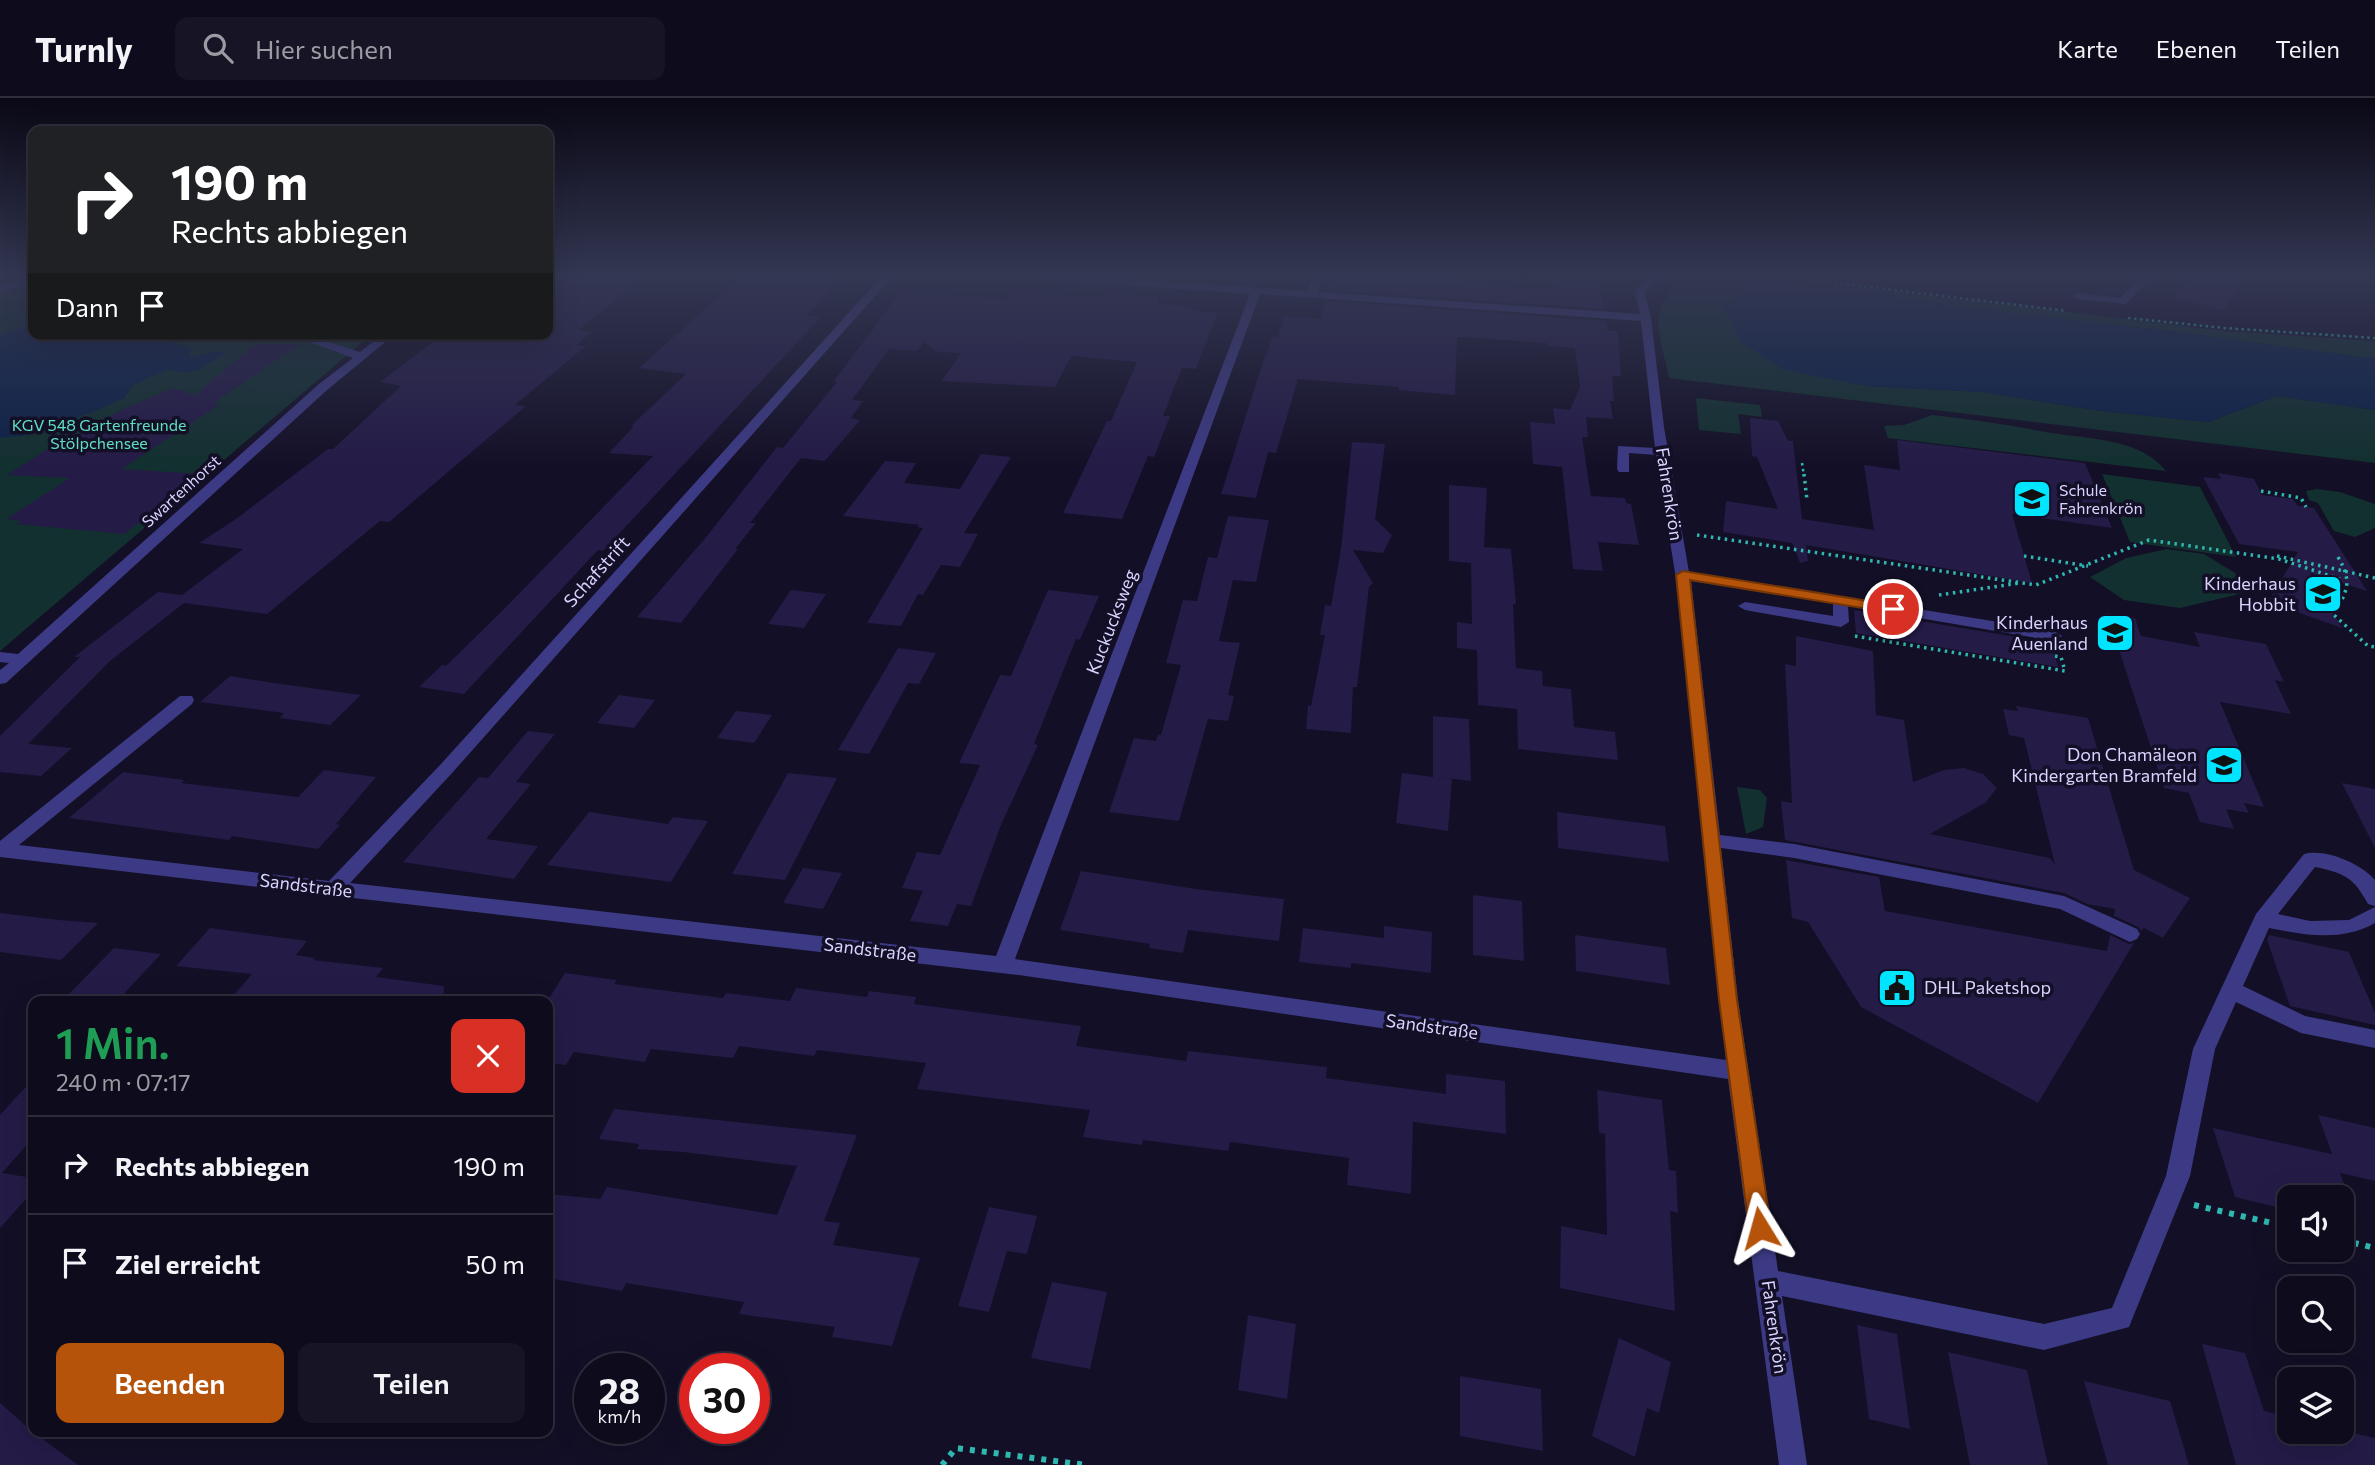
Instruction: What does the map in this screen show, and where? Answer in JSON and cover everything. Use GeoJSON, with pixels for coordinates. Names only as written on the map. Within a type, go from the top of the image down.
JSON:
{"type":"FeatureCollection","features":[{"type":"Feature","properties":{"kind":"street"},"geometry":{"type":"LineString","coordinates":[[312,341],[346,353],[364,356]]}},
{"type":"Feature","properties":{"kind":"street","name":"Swartenhorst"},"geometry":{"type":"LineString","coordinates":[[0,679],[313,396],[382,341]]}},
{"type":"Feature","properties":{"kind":"street","name":"Schafstrift"},"geometry":{"type":"LineString","coordinates":[[332,889],[447,768],[830,341]]}},
{"type":"Feature","properties":{"kind":"street","name":"Kuckucksweg"},"geometry":{"type":"LineString","coordinates":[[1003,965],[1235,341]]}},
{"type":"Feature","properties":{"kind":"street","name":"Fahrenkrön"},"geometry":{"type":"LineString","coordinates":[[1649,341],[1662,452],[1683,575],[1737,1071],[1793,1465]]}},
{"type":"Feature","properties":{"kind":"street"},"geometry":{"type":"LineString","coordinates":[[1624,469],[1622,449],[1662,452]]}},
{"type":"Feature","properties":{"kind":"street"},"geometry":{"type":"LineString","coordinates":[[1683,575],[2054,636]]}},
{"type":"Feature","properties":{"kind":"street"},"geometry":{"type":"LineString","coordinates":[[1745,606],[1841,621],[1840,600]]}},
{"type":"Feature","properties":{"kind":"street"},"geometry":{"type":"LineString","coordinates":[[0,657],[22,659]]}},
{"type":"Feature","properties":{"kind":"street"},"geometry":{"type":"LineString","coordinates":[[1,850],[186,700]]}},
{"type":"Feature","properties":{"kind":"street"},"geometry":{"type":"LineString","coordinates":[[1711,840],[1794,850],[2063,903],[2130,934]]}},
{"type":"Feature","properties":{"kind":"street","name":"Sandstraße"},"geometry":{"type":"LineString","coordinates":[[1,850],[1003,965],[1737,1071]]}},
{"type":"Feature","properties":{"kind":"street"},"geometry":{"type":"LineString","coordinates":[[1767,1281],[2044,1337],[2120,1318],[2178,1176],[2204,1049],[2263,919],[2311,859],[2349,867],[2374,892],[2375,899]]}},
{"type":"Feature","properties":{"kind":"street"},"geometry":{"type":"LineString","coordinates":[[2263,919],[2310,928],[2351,927],[2375,914]]}},
{"type":"Feature","properties":{"kind":"street"},"geometry":{"type":"LineString","coordinates":[[2231,990],[2301,1024],[2375,1039]]}},
{"type":"Feature","properties":{"kind":"path"},"geometry":{"type":"LineString","coordinates":[[1802,463],[1807,500]]}},
{"type":"Feature","properties":{"kind":"path"},"geometry":{"type":"LineString","coordinates":[[2261,491],[2301,498],[2306,507]]}},
{"type":"Feature","properties":{"kind":"path"},"geometry":{"type":"LineString","coordinates":[[1695,535],[1977,579],[2041,585],[2149,540],[2268,557],[2340,579]]}},
{"type":"Feature","properties":{"kind":"path"},"geometry":{"type":"LineString","coordinates":[[2024,555],[2089,566]]}},
{"type":"Feature","properties":{"kind":"path"},"geometry":{"type":"LineString","coordinates":[[2268,557],[2271,555],[2296,559],[2375,578]]}},
{"type":"Feature","properties":{"kind":"path"},"geometry":{"type":"LineString","coordinates":[[2338,557],[2348,573],[2350,585],[2334,615],[2368,646],[2375,647]]}},
{"type":"Feature","properties":{"kind":"path"},"geometry":{"type":"LineString","coordinates":[[1935,595],[2007,587],[2022,582]]}},
{"type":"Feature","properties":{"kind":"path"},"geometry":{"type":"LineString","coordinates":[[1841,621],[1842,634],[2064,671],[2061,657],[2055,656]]}},
{"type":"Feature","properties":{"kind":"path"},"geometry":{"type":"LineString","coordinates":[[2168,1199],[2277,1224]]}},
{"type":"Feature","properties":{"kind":"path"},"geometry":{"type":"LineString","coordinates":[[2354,1243],[2375,1248]]}},
{"type":"Feature","properties":{"kind":"path"},"geometry":{"type":"LineString","coordinates":[[942,1465],[956,1447],[1086,1465]]}},
{"type":"Feature","properties":{"kind":"green space","name":"KGV 548 Gartenfreunde Stölpchensee"},"geometry":{"type":"Polygon","coordinates":[[[0,341],[364,341],[0,651],[0,341]]]}},
{"type":"Feature","properties":{"kind":"green space"},"geometry":{"type":"Polygon","coordinates":[[[1661,341],[1861,341],[1867,386],[1983,392],[2101,411],[2208,422],[2277,396],[2375,410],[2375,463],[1669,378],[1661,341]]]}},
{"type":"Feature","properties":{"kind":"green space"},"geometry":{"type":"Polygon","coordinates":[[[2242,341],[2375,341],[2375,359],[2242,341]]]}},
{"type":"Feature","properties":{"kind":"green space"},"geometry":{"type":"Polygon","coordinates":[[[1696,398],[1760,405],[1762,417],[1738,414],[1741,434],[1699,430],[1696,398]]]}},
{"type":"Feature","properties":{"kind":"green space"},"geometry":{"type":"Polygon","coordinates":[[[1932,415],[2125,445],[2140,451],[2166,471],[1888,438],[1884,426],[1904,425],[1932,415]]]}},
{"type":"Feature","properties":{"kind":"green space"},"geometry":{"type":"Polygon","coordinates":[[[2102,474],[2200,487],[2236,557],[2130,542],[2102,474]]]}},
{"type":"Feature","properties":{"kind":"green space"},"geometry":{"type":"Polygon","coordinates":[[[2317,489],[2340,492],[2375,504],[2375,528],[2355,537],[2334,531],[2318,503],[2309,500],[2306,491],[2317,489]]]}},
{"type":"Feature","properties":{"kind":"green space"},"geometry":{"type":"Polygon","coordinates":[[[2167,549],[2204,554],[2261,589],[2180,608],[2124,600],[2090,577],[2126,558],[2167,549]]]}},
{"type":"Feature","properties":{"kind":"green space"},"geometry":{"type":"Polygon","coordinates":[[[1737,787],[1760,790],[1767,798],[1763,827],[1746,834],[1737,787]]]}},
{"type":"Feature","properties":{"kind":"water"},"geometry":{"type":"Polygon","coordinates":[[[0,341],[167,341],[191,349],[189,357],[219,351],[226,353],[200,369],[186,373],[168,369],[133,385],[124,398],[93,412],[22,436],[0,438],[0,341]]]}},
{"type":"Feature","properties":{"kind":"water"},"geometry":{"type":"Polygon","coordinates":[[[2242,341],[2375,359],[2375,410],[2277,396],[2208,422],[2101,411],[1983,392],[1867,386],[1784,370],[1741,342],[2242,341]]]}},
{"type":"Feature","properties":{"kind":"building"},"geometry":{"type":"Polygon","coordinates":[[[435,341],[581,341],[576,345],[586,346],[515,405],[526,406],[389,522],[380,521],[267,614],[184,603],[110,661],[28,744],[72,748],[41,776],[0,772],[0,736],[80,657],[74,657],[158,592],[182,595],[243,549],[199,543],[236,519],[328,449],[333,449],[401,386],[380,382],[435,341]]]}},
{"type":"Feature","properties":{"kind":"building"},"geometry":{"type":"Polygon","coordinates":[[[669,341],[799,341],[603,551],[598,550],[464,694],[419,687],[442,665],[446,666],[504,609],[653,456],[609,453],[634,426],[631,426],[686,374],[639,368],[669,341]]]}},
{"type":"Feature","properties":{"kind":"building"},"geometry":{"type":"Polygon","coordinates":[[[864,341],[1207,341],[1196,369],[1182,368],[1163,416],[1170,416],[1154,457],[1148,456],[1122,519],[1063,513],[1107,421],[1111,421],[1137,362],[1071,356],[1055,387],[942,381],[961,353],[937,352],[924,342],[917,351],[889,349],[852,400],[863,401],[851,418],[860,420],[825,461],[801,458],[750,523],[756,523],[681,623],[637,617],[707,536],[777,447],[783,448],[837,382],[834,381],[864,341]]]}},
{"type":"Feature","properties":{"kind":"building"},"geometry":{"type":"Polygon","coordinates":[[[1271,341],[1457,341],[1455,395],[1398,390],[1399,387],[1298,379],[1276,453],[1268,452],[1256,498],[1221,494],[1271,341]]]}},
{"type":"Feature","properties":{"kind":"building"},"geometry":{"type":"Polygon","coordinates":[[[1514,341],[1619,341],[1621,376],[1612,376],[1614,401],[1610,401],[1613,419],[1586,417],[1588,437],[1582,437],[1591,496],[1625,498],[1626,503],[1631,504],[1639,545],[1598,542],[1603,571],[1573,569],[1562,467],[1533,464],[1530,422],[1555,424],[1553,408],[1570,410],[1580,387],[1575,348],[1547,346],[1547,343],[1514,341]]]}},
{"type":"Feature","properties":{"kind":"building"},"geometry":{"type":"Polygon","coordinates":[[[256,344],[300,344],[213,403],[221,404],[121,469],[201,474],[124,534],[16,524],[21,521],[6,519],[70,478],[7,475],[65,438],[69,439],[125,408],[174,388],[200,397],[197,393],[256,344]]]}},
{"type":"Feature","properties":{"kind":"building"},"geometry":{"type":"Polygon","coordinates":[[[1750,418],[1778,421],[1788,441],[1793,441],[1802,519],[1874,530],[1864,465],[1900,470],[1897,440],[2085,463],[2112,528],[2012,514],[2032,583],[1806,545],[1808,561],[1800,563],[1792,543],[1723,532],[1726,501],[1778,509],[1757,457],[1752,456],[1750,418]]]}},
{"type":"Feature","properties":{"kind":"building"},"geometry":{"type":"Polygon","coordinates":[[[1352,442],[1385,444],[1375,519],[1392,535],[1383,553],[1353,550],[1373,583],[1369,587],[1357,687],[1353,687],[1351,733],[1306,729],[1308,705],[1311,706],[1325,635],[1320,635],[1325,605],[1331,606],[1341,549],[1352,442]]]}},
{"type":"Feature","properties":{"kind":"building"},"geometry":{"type":"Polygon","coordinates":[[[981,454],[1011,457],[964,533],[978,534],[960,567],[941,565],[923,595],[918,594],[901,626],[867,623],[923,528],[917,527],[919,525],[843,516],[885,461],[916,463],[904,483],[960,489],[981,454]]]}},
{"type":"Feature","properties":{"kind":"building"},"geometry":{"type":"Polygon","coordinates":[[[2218,473],[2254,479],[2262,495],[2293,499],[2298,506],[2314,508],[2367,591],[2310,573],[2342,628],[2268,602],[2298,552],[2239,544],[2203,477],[2221,479],[2218,473]]]}},
{"type":"Feature","properties":{"kind":"building"},"geometry":{"type":"Polygon","coordinates":[[[1449,485],[1487,488],[1484,547],[1511,549],[1516,604],[1513,604],[1516,668],[1542,671],[1543,686],[1571,689],[1574,727],[1615,732],[1618,760],[1518,749],[1517,709],[1478,705],[1477,650],[1457,648],[1457,622],[1472,624],[1471,563],[1449,561],[1449,485]]]}},
{"type":"Feature","properties":{"kind":"building"},"geometry":{"type":"Polygon","coordinates":[[[1228,516],[1269,520],[1256,582],[1233,580],[1219,641],[1240,643],[1228,695],[1234,696],[1228,721],[1208,719],[1179,821],[1109,812],[1134,738],[1156,741],[1158,735],[1161,735],[1181,665],[1166,663],[1183,600],[1197,601],[1208,557],[1217,558],[1228,516]]]}},
{"type":"Feature","properties":{"kind":"building"},"geometry":{"type":"Polygon","coordinates":[[[791,590],[826,594],[804,628],[768,624],[791,590]]]}},
{"type":"Feature","properties":{"kind":"building"},"geometry":{"type":"Polygon","coordinates":[[[1048,590],[1099,596],[1080,640],[1076,639],[1034,744],[1038,745],[1001,825],[971,906],[957,904],[948,926],[910,921],[923,891],[902,888],[917,852],[940,855],[980,765],[959,763],[1000,675],[1011,676],[1048,590]]]}},
{"type":"Feature","properties":{"kind":"building"},"geometry":{"type":"Polygon","coordinates":[[[1854,610],[2052,643],[2058,667],[1856,633],[1854,610]]]}},
{"type":"Feature","properties":{"kind":"building"},"geometry":{"type":"Polygon","coordinates":[[[2107,613],[2135,618],[2141,636],[2200,647],[2194,632],[2266,644],[2284,682],[2275,680],[2291,714],[2220,702],[2264,807],[2244,803],[2249,813],[2226,809],[2234,829],[2200,822],[2189,793],[2164,788],[2107,613]]]}},
{"type":"Feature","properties":{"kind":"building"},"geometry":{"type":"Polygon","coordinates":[[[1796,636],[1873,651],[1876,715],[1904,720],[1913,782],[1944,770],[1964,768],[1983,774],[1997,788],[1985,803],[1930,834],[2050,858],[2055,865],[2024,738],[2009,735],[2003,709],[2018,711],[2016,706],[2088,718],[2134,870],[2190,898],[2163,938],[2144,928],[2141,931],[2114,916],[2115,909],[2087,904],[2064,893],[1785,840],[1781,801],[1792,803],[1785,664],[1796,666],[1796,636]]]}},
{"type":"Feature","properties":{"kind":"building"},"geometry":{"type":"Polygon","coordinates":[[[898,648],[936,653],[919,684],[908,683],[869,754],[838,750],[898,648]]]}},
{"type":"Feature","properties":{"kind":"building"},"geometry":{"type":"Polygon","coordinates":[[[230,676],[361,695],[330,725],[280,718],[284,713],[200,702],[230,676]]]}},
{"type":"Feature","properties":{"kind":"building"},"geometry":{"type":"Polygon","coordinates":[[[619,695],[655,700],[634,728],[597,723],[619,695]]]}},
{"type":"Feature","properties":{"kind":"building"},"geometry":{"type":"Polygon","coordinates":[[[736,711],[772,715],[754,743],[717,738],[736,711]]]}},
{"type":"Feature","properties":{"kind":"building"},"geometry":{"type":"Polygon","coordinates":[[[1433,716],[1469,719],[1471,781],[1438,777],[1452,779],[1448,831],[1396,823],[1402,773],[1433,777],[1433,716]]]}},
{"type":"Feature","properties":{"kind":"building"},"geometry":{"type":"Polygon","coordinates":[[[528,731],[555,734],[516,782],[531,784],[486,839],[538,846],[514,879],[403,862],[479,777],[488,778],[528,731]]]}},
{"type":"Feature","properties":{"kind":"building"},"geometry":{"type":"Polygon","coordinates":[[[324,770],[376,777],[318,849],[232,836],[229,840],[69,818],[123,772],[184,780],[181,783],[298,797],[324,770]]]}},
{"type":"Feature","properties":{"kind":"building"},"geometry":{"type":"Polygon","coordinates":[[[788,773],[837,778],[785,880],[732,874],[788,773]]]}},
{"type":"Feature","properties":{"kind":"building"},"geometry":{"type":"Polygon","coordinates":[[[2342,783],[2375,789],[2375,848],[2342,783]]]}},
{"type":"Feature","properties":{"kind":"building"},"geometry":{"type":"Polygon","coordinates":[[[589,812],[668,824],[673,817],[708,821],[671,882],[547,865],[589,812]]]}},
{"type":"Feature","properties":{"kind":"building"},"geometry":{"type":"Polygon","coordinates":[[[1557,812],[1665,826],[1669,862],[1558,848],[1557,812]]]}},
{"type":"Feature","properties":{"kind":"building"},"geometry":{"type":"Polygon","coordinates":[[[1786,860],[1879,877],[1885,911],[2107,951],[2110,935],[2129,944],[2134,943],[2038,1103],[1861,1007],[1808,922],[1792,918],[1786,860]]]}},
{"type":"Feature","properties":{"kind":"building"},"geometry":{"type":"Polygon","coordinates":[[[803,868],[842,873],[823,909],[783,903],[803,868]]]}},
{"type":"Feature","properties":{"kind":"building"},"geometry":{"type":"Polygon","coordinates":[[[1081,871],[1196,889],[1284,899],[1279,941],[1188,930],[1183,953],[1149,948],[1150,944],[1060,930],[1081,871]]]}},
{"type":"Feature","properties":{"kind":"building"},"geometry":{"type":"Polygon","coordinates":[[[1473,895],[1522,901],[1524,961],[1473,955],[1473,895]]]}},
{"type":"Feature","properties":{"kind":"building"},"geometry":{"type":"Polygon","coordinates":[[[0,913],[98,923],[61,960],[0,952],[0,913]]]}},
{"type":"Feature","properties":{"kind":"building"},"geometry":{"type":"Polygon","coordinates":[[[1384,926],[1432,932],[1431,973],[1351,963],[1351,968],[1299,962],[1303,928],[1384,938],[1384,926]]]}},
{"type":"Feature","properties":{"kind":"building"},"geometry":{"type":"Polygon","coordinates":[[[210,928],[307,941],[296,955],[315,958],[313,960],[383,968],[376,977],[444,986],[443,996],[233,996],[252,974],[176,966],[210,928]]]}},
{"type":"Feature","properties":{"kind":"building"},"geometry":{"type":"Polygon","coordinates":[[[1575,935],[1666,948],[1670,985],[1576,971],[1575,935]]]}},
{"type":"Feature","properties":{"kind":"building"},"geometry":{"type":"Polygon","coordinates":[[[2269,935],[2349,952],[2375,1013],[2375,1025],[2290,1006],[2267,940],[2269,935]]]}},
{"type":"Feature","properties":{"kind":"building"},"geometry":{"type":"Polygon","coordinates":[[[114,948],[161,954],[122,996],[69,994],[114,948]]]}},
{"type":"Feature","properties":{"kind":"building"},"geometry":{"type":"Polygon","coordinates":[[[565,973],[617,980],[614,984],[723,998],[726,993],[790,1001],[796,988],[867,997],[869,991],[916,997],[914,1004],[1081,1026],[1076,1046],[1186,1061],[1188,1051],[1327,1067],[1326,1078],[1446,1094],[1446,1074],[1505,1081],[1506,1134],[1413,1122],[1411,1194],[1347,1185],[1349,1158],[1230,1142],[1228,1151],[1143,1140],[1142,1145],[1083,1137],[1090,1110],[917,1089],[926,1063],[817,1050],[814,1056],[739,1046],[733,1058],[651,1049],[645,1062],[574,1052],[566,1065],[553,1064],[553,996],[551,996],[565,973]]]}},
{"type":"Feature","properties":{"kind":"building"},"geometry":{"type":"Polygon","coordinates":[[[28,1084],[28,1144],[2,1173],[28,1177],[28,1197],[0,1228],[0,1115],[28,1084]]]}},
{"type":"Feature","properties":{"kind":"building"},"geometry":{"type":"Polygon","coordinates":[[[1597,1090],[1662,1100],[1669,1170],[1676,1171],[1678,1213],[1670,1211],[1675,1311],[1560,1288],[1561,1226],[1607,1235],[1605,1134],[1599,1133],[1597,1090]]]}},
{"type":"Feature","properties":{"kind":"building"},"geometry":{"type":"Polygon","coordinates":[[[614,1109],[857,1135],[824,1221],[840,1223],[833,1245],[920,1258],[892,1346],[832,1337],[835,1327],[739,1314],[744,1302],[626,1283],[622,1291],[553,1279],[553,1194],[600,1199],[607,1187],[777,1215],[797,1166],[637,1149],[639,1144],[599,1139],[614,1109]]]}},
{"type":"Feature","properties":{"kind":"building"},"geometry":{"type":"Polygon","coordinates":[[[2318,1115],[2375,1128],[2375,1181],[2340,1173],[2344,1185],[2277,1185],[2277,1207],[2235,1197],[2213,1128],[2332,1154],[2318,1115]]]}},
{"type":"Feature","properties":{"kind":"building"},"geometry":{"type":"Polygon","coordinates":[[[989,1207],[1037,1216],[1027,1254],[1007,1251],[989,1312],[958,1306],[989,1207]]]}},
{"type":"Feature","properties":{"kind":"building"},"geometry":{"type":"Polygon","coordinates":[[[1052,1282],[1107,1292],[1090,1369],[1031,1358],[1052,1282]]]}},
{"type":"Feature","properties":{"kind":"building"},"geometry":{"type":"Polygon","coordinates":[[[1248,1315],[1296,1324],[1287,1399],[1238,1390],[1248,1315]]]}},
{"type":"Feature","properties":{"kind":"building"},"geometry":{"type":"Polygon","coordinates":[[[1857,1325],[1897,1334],[1910,1429],[1869,1419],[1857,1325]]]}},
{"type":"Feature","properties":{"kind":"building"},"geometry":{"type":"Polygon","coordinates":[[[1619,1338],[1671,1362],[1659,1413],[1647,1408],[1635,1457],[1592,1436],[1619,1338]]]}},
{"type":"Feature","properties":{"kind":"building"},"geometry":{"type":"Polygon","coordinates":[[[2202,1344],[2245,1353],[2264,1411],[2277,1414],[2277,1444],[2354,1444],[2354,1433],[2375,1438],[2375,1465],[2236,1465],[2202,1344]]]}},
{"type":"Feature","properties":{"kind":"building"},"geometry":{"type":"Polygon","coordinates":[[[1948,1352],[2027,1370],[2048,1465],[1970,1465],[1948,1352]]]}},
{"type":"Feature","properties":{"kind":"building"},"geometry":{"type":"Polygon","coordinates":[[[1460,1376],[1541,1389],[1543,1451],[1460,1436],[1460,1376]]]}},
{"type":"Feature","properties":{"kind":"building"},"geometry":{"type":"Polygon","coordinates":[[[2084,1381],[2170,1401],[2189,1465],[2108,1465],[2084,1381]]]}},
{"type":"Feature","properties":{"kind":"building"},"geometry":{"type":"Polygon","coordinates":[[[0,1403],[28,1428],[28,1437],[40,1437],[78,1465],[0,1465],[0,1403]]]}},
{"type":"Feature","properties":{"kind":"place","name":"Schule Fahrenkrön"},"geometry":{"type":"Point","coordinates":[2032,499]}},
{"type":"Feature","properties":{"kind":"place","name":"Kinderhaus Hobbit"},"geometry":{"type":"Point","coordinates":[2323,594]}},
{"type":"Feature","properties":{"kind":"place","name":"Kinderhaus Auenland"},"geometry":{"type":"Point","coordinates":[2115,633]}},
{"type":"Feature","properties":{"kind":"place","name":"Don Chamäleon Kindergarten Bramfeld"},"geometry":{"type":"Point","coordinates":[2224,765]}},
{"type":"Feature","properties":{"kind":"place","name":"DHL Paketshop"},"geometry":{"type":"Point","coordinates":[1897,988]}},
{"type":"Feature","properties":{"kind":"route"},"geometry":{"type":"LineString","coordinates":[[1760,1228],[1728,1000],[1683,575],[1893,609]]}}]}
